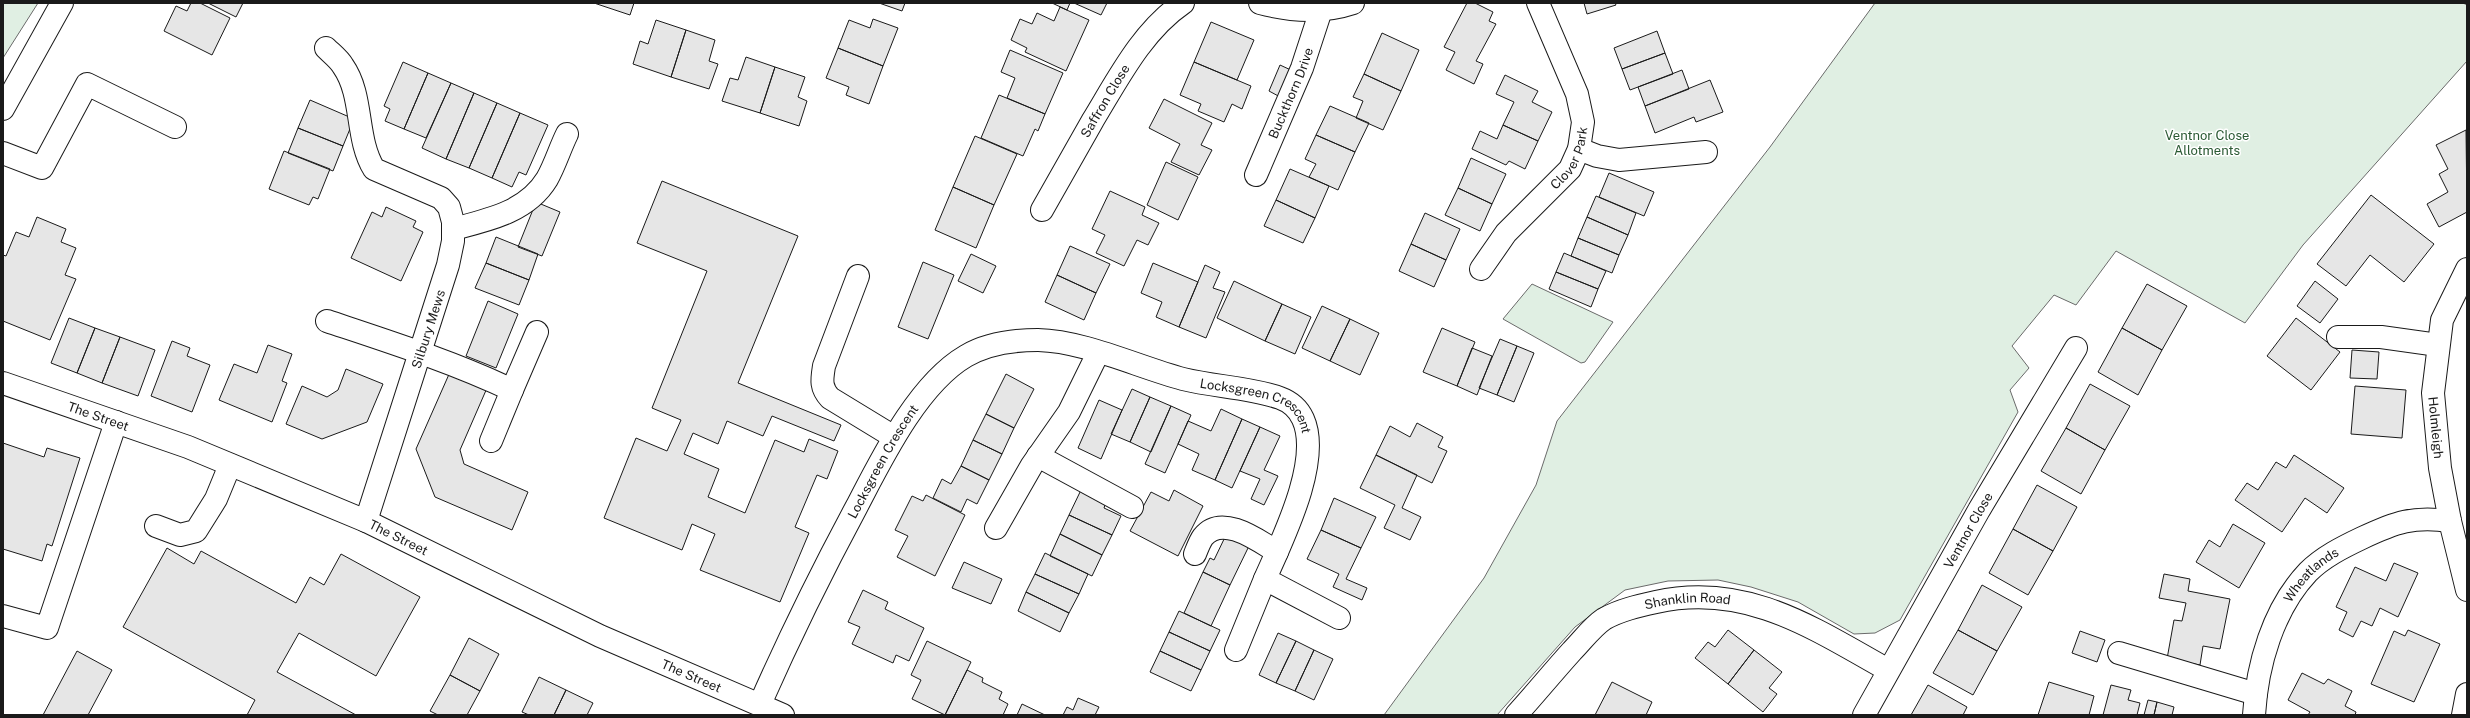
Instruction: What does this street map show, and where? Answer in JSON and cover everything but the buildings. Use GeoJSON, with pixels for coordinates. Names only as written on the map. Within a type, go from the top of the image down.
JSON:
{"type":"FeatureCollection","features":[{"type":"Feature","properties":{"kind":"street"},"geometry":{"type":"LineString","coordinates":[[3,109],[32,54],[62,3]]}},
{"type":"Feature","properties":{"kind":"street","name":"Saffron Close"},"geometry":{"type":"LineString","coordinates":[[1042,210],[1114,85],[1147,37],[1168,13],[1183,3]]}},
{"type":"Feature","properties":{"kind":"street"},"geometry":{"type":"LineString","coordinates":[[1260,3],[1280,8],[1321,10],[1353,3]]}},
{"type":"Feature","properties":{"kind":"street","name":"Clover Park"},"geometry":{"type":"LineString","coordinates":[[1481,269],[1506,233],[1570,169],[1579,149],[1583,122],[1577,94],[1538,3]]}},
{"type":"Feature","properties":{"kind":"street","name":"Buckthorn Drive"},"geometry":{"type":"LineString","coordinates":[[1256,175],[1302,68],[1321,10]]}},
{"type":"Feature","properties":{"kind":"street","name":"Silbury Mews"},"geometry":{"type":"LineString","coordinates":[[326,48],[344,66],[353,88],[364,148],[374,169],[382,174],[441,198],[449,207],[453,228],[448,264],[366,521]]}},
{"type":"Feature","properties":{"kind":"street"},"geometry":{"type":"LineString","coordinates":[[3,154],[42,168],[87,84],[175,127]]}},
{"type":"Feature","properties":{"kind":"street"},"geometry":{"type":"LineString","coordinates":[[453,228],[498,216],[527,201],[547,179],[567,134]]}},
{"type":"Feature","properties":{"kind":"street"},"geometry":{"type":"LineString","coordinates":[[1579,149],[1598,156],[1619,160],[1706,152]]}},
{"type":"Feature","properties":{"kind":"street","name":"Holmleigh"},"geometry":{"type":"LineString","coordinates":[[2467,269],[2442,320],[2438,345],[2434,392],[2436,436],[2450,521],[2467,590]]}},
{"type":"Feature","properties":{"kind":"street"},"geometry":{"type":"LineString","coordinates":[[858,276],[824,366],[821,381],[824,391],[830,398],[894,437]]}},
{"type":"Feature","properties":{"kind":"street"},"geometry":{"type":"LineString","coordinates":[[327,321],[420,352],[479,374],[512,390]]}},
{"type":"Feature","properties":{"kind":"street"},"geometry":{"type":"LineString","coordinates":[[491,441],[537,332]]}},
{"type":"Feature","properties":{"kind":"street"},"geometry":{"type":"LineString","coordinates":[[2338,337],[2381,337],[2438,345]]}},
{"type":"Feature","properties":{"kind":"street","name":"Locksgreen Crescent"},"geometry":{"type":"LineString","coordinates":[[760,704],[816,583],[894,437],[934,383],[965,356],[990,345],[1040,340],[1070,344],[1186,380],[1238,388],[1279,398],[1294,405],[1308,431],[1308,453],[1296,506],[1236,650]]}},
{"type":"Feature","properties":{"kind":"street","name":"Ventnor Close"},"geometry":{"type":"LineString","coordinates":[[1864,715],[1979,510],[2076,348]]}},
{"type":"Feature","properties":{"kind":"street"},"geometry":{"type":"LineString","coordinates":[[996,528],[1038,456],[1069,412],[1098,353]]}},
{"type":"Feature","properties":{"kind":"street","name":"The Street"},"geometry":{"type":"LineString","coordinates":[[3,383],[188,447],[366,521],[600,636],[784,715]]}},
{"type":"Feature","properties":{"kind":"street"},"geometry":{"type":"LineString","coordinates":[[3,616],[47,628],[116,422]]}},
{"type":"Feature","properties":{"kind":"street"},"geometry":{"type":"LineString","coordinates":[[1038,456],[1132,507]]}},
{"type":"Feature","properties":{"kind":"street"},"geometry":{"type":"LineString","coordinates":[[156,526],[180,535],[196,531],[216,499],[230,465]]}},
{"type":"Feature","properties":{"kind":"street","name":"Wheatlands"},"geometry":{"type":"LineString","coordinates":[[2255,705],[2259,671],[2269,639],[2287,601],[2309,571],[2339,550],[2391,524],[2414,518],[2450,521]]}},
{"type":"Feature","properties":{"kind":"street"},"geometry":{"type":"LineString","coordinates":[[1195,554],[1203,537],[1208,532],[1226,528],[1246,535],[1277,552]]}},
{"type":"Feature","properties":{"kind":"street"},"geometry":{"type":"LineString","coordinates":[[1265,579],[1339,618]]}},
{"type":"Feature","properties":{"kind":"street","name":"Shanklin Road"},"geometry":{"type":"LineString","coordinates":[[1516,715],[1587,635],[1604,620],[1630,608],[1694,596],[1739,600],[1773,610],[1814,629],[1888,670]]}},
{"type":"Feature","properties":{"kind":"street"},"geometry":{"type":"LineString","coordinates":[[2119,653],[2255,705]]}},
{"type":"Feature","properties":{"kind":"street"},"geometry":{"type":"LineString","coordinates":[[2463,715],[2467,694]]}},
{"type":"Feature","properties":{"kind":"green space"},"geometry":{"type":"Polygon","coordinates":[[[3,3],[38,3],[3,58],[3,3]]]}},
{"type":"Feature","properties":{"kind":"green space","name":"Ventnor Close Allotments"},"geometry":{"type":"Polygon","coordinates":[[[1875,3],[2463,3],[2467,5],[2467,61],[2303,245],[2245,323],[2116,251],[2076,305],[2054,295],[2012,346],[2029,368],[2010,390],[2018,412],[1900,620],[1875,633],[1854,634],[1798,602],[1751,587],[1718,580],[1668,581],[1625,590],[1575,627],[1497,715],[1384,715],[1484,578],[1536,485],[1557,421],[1770,147],[1875,3]]]}},
{"type":"Feature","properties":{"kind":"green space"},"geometry":{"type":"Polygon","coordinates":[[[1532,284],[1613,322],[1585,362],[1581,363],[1503,319],[1532,284]]]}}]}
